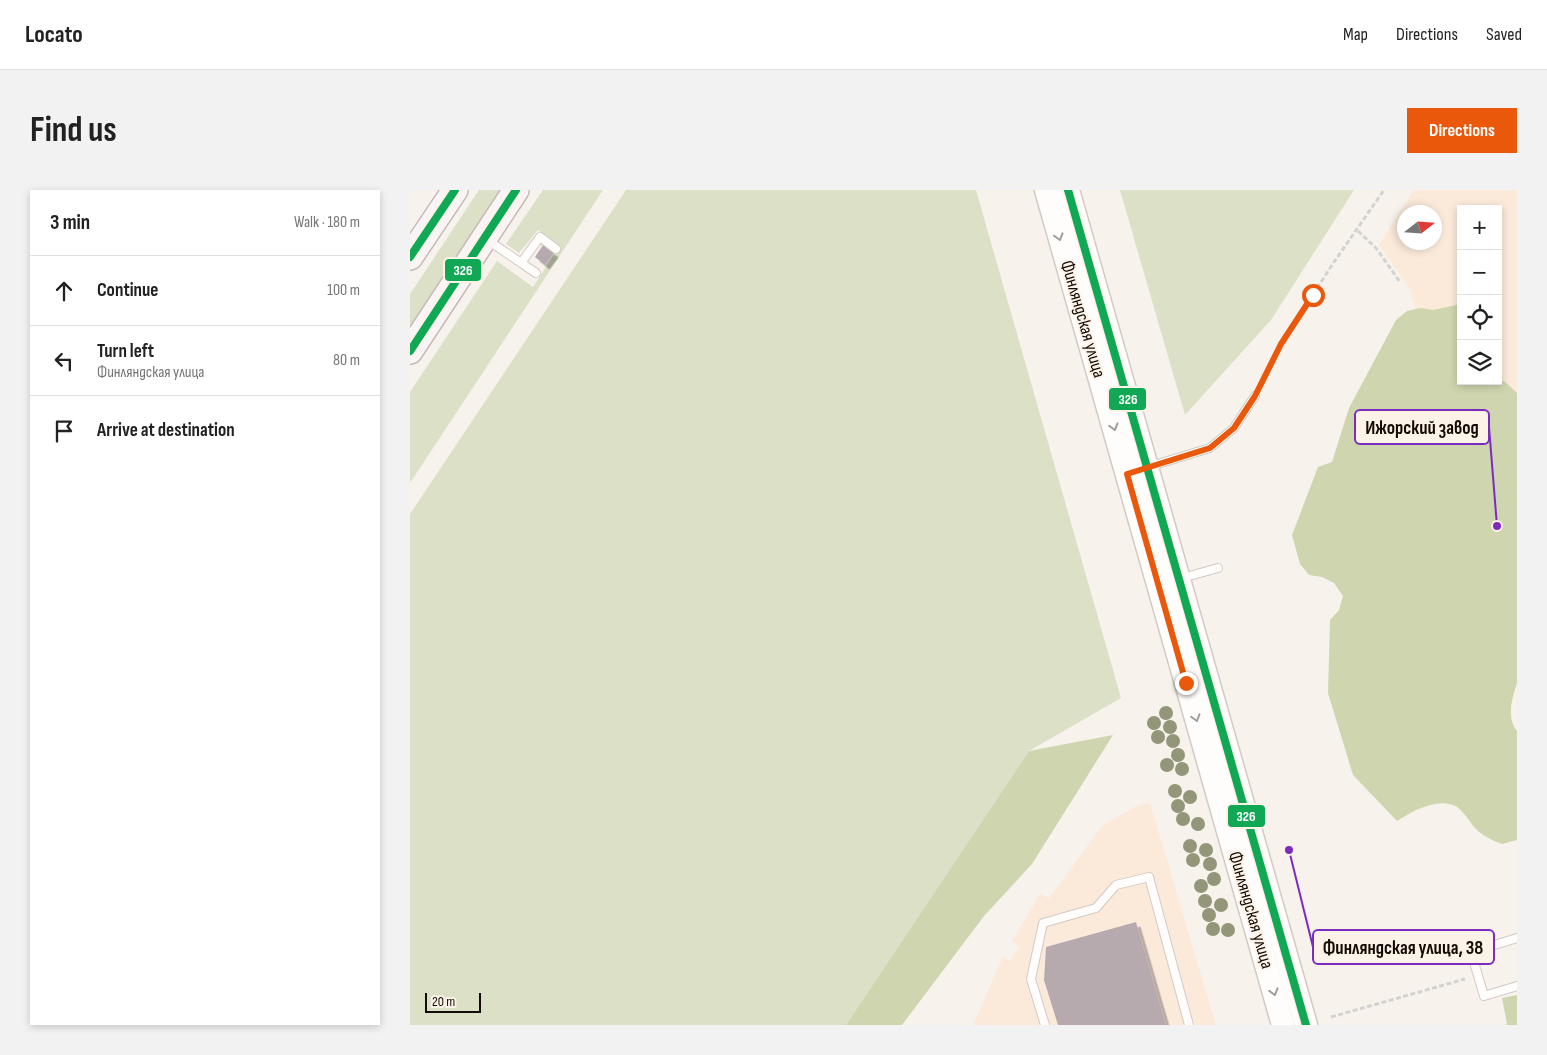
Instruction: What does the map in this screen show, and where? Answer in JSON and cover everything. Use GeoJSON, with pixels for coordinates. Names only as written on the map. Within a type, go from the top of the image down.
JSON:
{"type":"FeatureCollection","features":[{"type":"Feature","properties":{"kind":"main road"},"geometry":{"type":"LineString","coordinates":[[410,258],[454,190]]}},
{"type":"Feature","properties":{"kind":"main road"},"geometry":{"type":"LineString","coordinates":[[410,351],[516,190]]}},
{"type":"Feature","properties":{"kind":"street","name":"Финляндская улица"},"geometry":{"type":"LineString","coordinates":[[1046,190],[1137,471],[1178,579],[1306,1025]]}},
{"type":"Feature","properties":{"kind":"street","name":"Финляндская улица"},"geometry":{"type":"LineString","coordinates":[[1068,190],[1137,471],[1283,1025]]}},
{"type":"Feature","properties":{"kind":"lane"},"geometry":{"type":"LineString","coordinates":[[522,263],[540,237],[556,249]]}},
{"type":"Feature","properties":{"kind":"lane"},"geometry":{"type":"LineString","coordinates":[[484,238],[536,273]]}},
{"type":"Feature","properties":{"kind":"lane"},"geometry":{"type":"LineString","coordinates":[[1137,471],[1210,448],[1234,428],[1255,396]]}},
{"type":"Feature","properties":{"kind":"lane"},"geometry":{"type":"LineString","coordinates":[[1178,579],[1218,568]]}},
{"type":"Feature","properties":{"kind":"lane"},"geometry":{"type":"LineString","coordinates":[[1045,1025],[1031,979],[1043,923],[1096,908],[1116,885],[1149,877],[1189,1025]]}},
{"type":"Feature","properties":{"kind":"lane"},"geometry":{"type":"LineString","coordinates":[[1517,938],[1470,952],[1484,996],[1517,986]]}},
{"type":"Feature","properties":{"kind":"path"},"geometry":{"type":"LineString","coordinates":[[1255,396],[1281,344],[1334,262],[1384,190]]}},
{"type":"Feature","properties":{"kind":"path"},"geometry":{"type":"LineString","coordinates":[[1358,230],[1376,248],[1400,282]]}},
{"type":"Feature","properties":{"kind":"path"},"geometry":{"type":"LineString","coordinates":[[1331,1018],[1478,976]]}},
{"type":"Feature","properties":{"kind":"shaded area"},"geometry":{"type":"Polygon","coordinates":[[[1414,190],[1517,190],[1517,671],[1410,289],[1379,245],[1397,217],[1397,250],[1442,250],[1442,205],[1404,205],[1414,190]]]}},
{"type":"Feature","properties":{"kind":"shaded area"},"geometry":{"type":"Polygon","coordinates":[[[1150,803],[1216,1025],[973,1025],[1003,957],[1010,961],[1019,947],[1012,941],[1040,894],[1049,898],[1102,826],[1134,807],[1150,803]]]}},
{"type":"Feature","properties":{"kind":"green space"},"geometry":{"type":"Polygon","coordinates":[[[479,190],[501,190],[410,328],[410,294],[479,190]]]}},
{"type":"Feature","properties":{"kind":"green space"},"geometry":{"type":"Polygon","coordinates":[[[543,190],[603,190],[410,483],[410,392],[497,261],[533,287],[559,247],[538,230],[519,253],[506,244],[543,190]]]}},
{"type":"Feature","properties":{"kind":"green space"},"geometry":{"type":"Polygon","coordinates":[[[626,190],[976,190],[1121,698],[1029,751],[846,1025],[410,1025],[410,514],[626,190]]]}},
{"type":"Feature","properties":{"kind":"green space"},"geometry":{"type":"Polygon","coordinates":[[[1120,190],[1354,190],[1271,320],[1185,415],[1120,190]]]}},
{"type":"Feature","properties":{"kind":"green space"},"geometry":{"type":"Polygon","coordinates":[[[1457,305],[1457,385],[1502,385],[1502,381],[1517,393],[1517,683],[1511,714],[1517,731],[1517,840],[1502,844],[1481,833],[1460,809],[1450,804],[1442,803],[1426,806],[1397,821],[1353,775],[1328,693],[1330,620],[1339,610],[1343,596],[1334,583],[1322,577],[1309,575],[1300,564],[1292,535],[1318,467],[1332,462],[1349,408],[1396,320],[1407,311],[1421,308],[1433,310],[1457,305]]]}},
{"type":"Feature","properties":{"kind":"green space"},"geometry":{"type":"Polygon","coordinates":[[[1113,735],[1032,864],[984,916],[902,1025],[846,1025],[1029,751],[1113,735]]]}},
{"type":"Feature","properties":{"kind":"green space"},"geometry":{"type":"Polygon","coordinates":[[[1517,995],[1517,1025],[1505,1025],[1507,1024],[1502,998],[1517,995]]]}},
{"type":"Feature","properties":{"kind":"building"},"geometry":{"type":"Polygon","coordinates":[[[543,245],[554,253],[545,265],[535,257],[543,245]]]}},
{"type":"Feature","properties":{"kind":"building"},"geometry":{"type":"Polygon","coordinates":[[[1136,922],[1166,1025],[1058,1025],[1044,980],[1046,947],[1136,922]]]}},
{"type":"Feature","properties":{"kind":"transit line","name":"326"},"geometry":{"type":"LineString","coordinates":[[410,257],[455,190]]}},
{"type":"Feature","properties":{"kind":"transit line","name":"326"},"geometry":{"type":"LineString","coordinates":[[410,351],[516,190]]}},
{"type":"Feature","properties":{"kind":"transit line","name":"326"},"geometry":{"type":"LineString","coordinates":[[1068,190],[1306,1025]]}},
{"type":"Feature","properties":{"kind":"place","name":"Ижорский завод"},"geometry":{"type":"Point","coordinates":[1497,526]}},
{"type":"Feature","properties":{"kind":"place","name":"Финляндская улица, 38"},"geometry":{"type":"Point","coordinates":[1289,850]}},
{"type":"Feature","properties":{"kind":"route"},"geometry":{"type":"LineString","coordinates":[[1186,683],[1127,474],[1210,448],[1234,428],[1255,396],[1281,344],[1313,295]]}}]}
